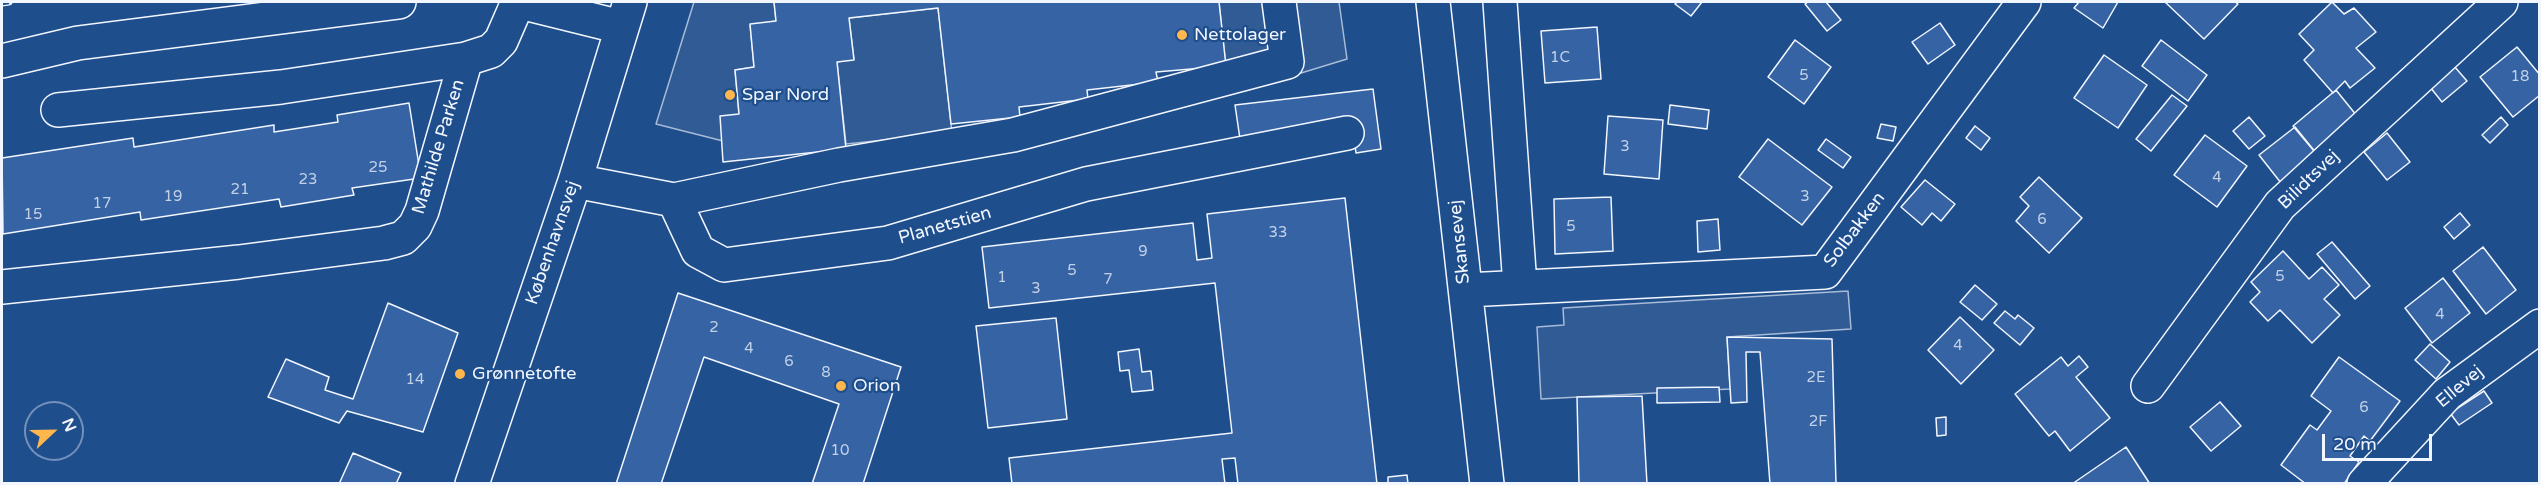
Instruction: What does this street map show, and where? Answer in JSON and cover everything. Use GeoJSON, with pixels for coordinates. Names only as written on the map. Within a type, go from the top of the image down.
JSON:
{"type":"FeatureCollection","features":[{"type":"Feature","properties":{"kind":"street"},"geometry":{"type":"LineString","coordinates":[[2,61],[78,43],[399,2]]}},
{"type":"Feature","properties":{"kind":"street"},"geometry":{"type":"LineString","coordinates":[[466,59],[491,51],[501,41],[519,2],[626,14]]}},
{"type":"Feature","properties":{"kind":"street"},"geometry":{"type":"LineString","coordinates":[[575,181],[674,200],[839,165],[1013,135],[1287,62],[1280,2]]}},
{"type":"Feature","properties":{"kind":"street","name":"Skansevej"},"geometry":{"type":"LineString","coordinates":[[1433,2],[1487,483]]}},
{"type":"Feature","properties":{"kind":"street"},"geometry":{"type":"LineString","coordinates":[[1500,2],[1521,286]]}},
{"type":"Feature","properties":{"kind":"street","name":"Solbakken"},"geometry":{"type":"LineString","coordinates":[[1466,290],[1825,272],[2024,2]]}},
{"type":"Feature","properties":{"kind":"street","name":"Bilidtsvej"},"geometry":{"type":"LineString","coordinates":[[2148,386],[2280,205],[2501,2]]}},
{"type":"Feature","properties":{"kind":"street","name":"Københavnsvej"},"geometry":{"type":"LineString","coordinates":[[472,483],[575,181],[626,14]]}},
{"type":"Feature","properties":{"kind":"street","name":"Mathilde Parken"},"geometry":{"type":"LineString","coordinates":[[2,287],[238,262],[384,243],[402,238],[415,226],[422,211],[466,59],[280,87],[58,110]]}},
{"type":"Feature","properties":{"kind":"street","name":"Planetstien"},"geometry":{"type":"LineString","coordinates":[[674,200],[698,251],[724,266],[888,243],[1086,184],[1347,132]]}},
{"type":"Feature","properties":{"kind":"street","name":"Ellevej"},"geometry":{"type":"LineString","coordinates":[[2364,483],[2447,394],[2540,326]]}},
{"type":"Feature","properties":{"kind":"shaded area"},"geometry":{"type":"Polygon","coordinates":[[[694,2],[774,2],[776,21],[750,25],[754,67],[735,70],[739,114],[723,141],[656,124],[694,2]]]}},
{"type":"Feature","properties":{"kind":"shaded area"},"geometry":{"type":"Polygon","coordinates":[[[1219,2],[1339,2],[1347,59],[1229,95],[1219,2]]]}},
{"type":"Feature","properties":{"kind":"shaded area"},"geometry":{"type":"Polygon","coordinates":[[[938,8],[952,133],[846,144],[837,62],[854,59],[849,18],[938,8]]]}},
{"type":"Feature","properties":{"kind":"shaded area"},"geometry":{"type":"Polygon","coordinates":[[[1848,291],[1851,329],[1727,337],[1730,389],[1541,399],[1537,327],[1564,325],[1563,308],[1848,291]]]}},
{"type":"Feature","properties":{"kind":"building"},"geometry":{"type":"Polygon","coordinates":[[[774,2],[1219,2],[1226,66],[1156,72],[1158,82],[1087,90],[1088,99],[1019,107],[1020,117],[951,124],[938,8],[849,18],[854,60],[837,62],[846,149],[723,162],[720,116],[739,114],[735,70],[754,67],[750,24],[776,21],[774,2]]]}},
{"type":"Feature","properties":{"kind":"building"},"geometry":{"type":"Polygon","coordinates":[[[1677,2],[1702,2],[1691,16],[1675,4],[1677,2]]]}},
{"type":"Feature","properties":{"kind":"building"},"geometry":{"type":"Polygon","coordinates":[[[1826,2],[1841,20],[1827,31],[1805,4],[1826,2]]]}},
{"type":"Feature","properties":{"kind":"building"},"geometry":{"type":"Polygon","coordinates":[[[2079,2],[2118,2],[2103,28],[2074,8],[2079,2]]]}},
{"type":"Feature","properties":{"kind":"building"},"geometry":{"type":"Polygon","coordinates":[[[2165,2],[2235,2],[2238,4],[2204,39],[2165,2]]]}},
{"type":"Feature","properties":{"kind":"building"},"geometry":{"type":"Polygon","coordinates":[[[2332,2],[2344,14],[2354,8],[2376,32],[2356,48],[2375,68],[2350,88],[2345,81],[2333,93],[2304,60],[2314,50],[2299,34],[2332,2]]]}},
{"type":"Feature","properties":{"kind":"building"},"geometry":{"type":"Polygon","coordinates":[[[1940,23],[1955,45],[1928,64],[1912,42],[1940,23]]]}},
{"type":"Feature","properties":{"kind":"building"},"geometry":{"type":"Polygon","coordinates":[[[1597,27],[1601,79],[1545,83],[1541,31],[1597,27]]]}},
{"type":"Feature","properties":{"kind":"building"},"geometry":{"type":"Polygon","coordinates":[[[1795,40],[1831,67],[1804,104],[1768,77],[1795,40]]]}},
{"type":"Feature","properties":{"kind":"building"},"geometry":{"type":"Polygon","coordinates":[[[2161,40],[2207,75],[2188,101],[2142,66],[2161,40]]]}},
{"type":"Feature","properties":{"kind":"building"},"geometry":{"type":"Polygon","coordinates":[[[2517,47],[2540,75],[2540,95],[2513,117],[2480,77],[2517,47]]]}},
{"type":"Feature","properties":{"kind":"building"},"geometry":{"type":"Polygon","coordinates":[[[2104,55],[2147,85],[2118,128],[2074,98],[2104,55]]]}},
{"type":"Feature","properties":{"kind":"building"},"geometry":{"type":"Polygon","coordinates":[[[2454,66],[2467,81],[2442,102],[2430,87],[2454,66]]]}},
{"type":"Feature","properties":{"kind":"building"},"geometry":{"type":"Polygon","coordinates":[[[1373,89],[1381,149],[1356,153],[1352,123],[1240,139],[1235,105],[1373,89]]]}},
{"type":"Feature","properties":{"kind":"building"},"geometry":{"type":"Polygon","coordinates":[[[2336,90],[2357,116],[2314,151],[2293,126],[2336,90]]]}},
{"type":"Feature","properties":{"kind":"building"},"geometry":{"type":"Polygon","coordinates":[[[2172,95],[2187,106],[2151,151],[2136,139],[2172,95]]]}},
{"type":"Feature","properties":{"kind":"building"},"geometry":{"type":"Polygon","coordinates":[[[409,103],[421,178],[352,188],[354,195],[281,207],[279,199],[141,220],[140,212],[3,234],[2,158],[133,138],[134,147],[274,125],[274,132],[338,122],[337,115],[409,103]]]}},
{"type":"Feature","properties":{"kind":"building"},"geometry":{"type":"Polygon","coordinates":[[[1670,105],[1709,110],[1707,129],[1668,124],[1670,105]]]}},
{"type":"Feature","properties":{"kind":"building"},"geometry":{"type":"Polygon","coordinates":[[[1608,116],[1663,120],[1659,179],[1604,174],[1608,116]]]}},
{"type":"Feature","properties":{"kind":"building"},"geometry":{"type":"Polygon","coordinates":[[[2249,117],[2265,136],[2249,149],[2233,131],[2249,117]]]}},
{"type":"Feature","properties":{"kind":"building"},"geometry":{"type":"Polygon","coordinates":[[[2501,117],[2508,125],[2490,143],[2482,135],[2501,117]]]}},
{"type":"Feature","properties":{"kind":"building"},"geometry":{"type":"Polygon","coordinates":[[[1881,124],[1896,127],[1893,141],[1877,138],[1881,124]]]}},
{"type":"Feature","properties":{"kind":"building"},"geometry":{"type":"Polygon","coordinates":[[[1975,126],[1990,138],[1981,150],[1966,138],[1975,126]]]}},
{"type":"Feature","properties":{"kind":"building"},"geometry":{"type":"Polygon","coordinates":[[[2295,127],[2317,154],[2281,183],[2259,155],[2295,127]]]}},
{"type":"Feature","properties":{"kind":"building"},"geometry":{"type":"Polygon","coordinates":[[[2387,133],[2410,162],[2387,180],[2364,152],[2387,133]]]}},
{"type":"Feature","properties":{"kind":"building"},"geometry":{"type":"Polygon","coordinates":[[[2205,135],[2247,166],[2217,207],[2174,175],[2205,135]]]}},
{"type":"Feature","properties":{"kind":"building"},"geometry":{"type":"Polygon","coordinates":[[[1768,139],[1832,187],[1802,225],[1739,177],[1768,139]]]}},
{"type":"Feature","properties":{"kind":"building"},"geometry":{"type":"Polygon","coordinates":[[[1826,139],[1851,157],[1843,168],[1818,150],[1826,139]]]}},
{"type":"Feature","properties":{"kind":"building"},"geometry":{"type":"Polygon","coordinates":[[[2039,177],[2082,218],[2049,253],[2016,221],[2029,206],[2020,197],[2039,177]]]}},
{"type":"Feature","properties":{"kind":"building"},"geometry":{"type":"Polygon","coordinates":[[[1925,180],[1955,204],[1941,221],[1932,213],[1922,225],[1901,207],[1925,180]]]}},
{"type":"Feature","properties":{"kind":"building"},"geometry":{"type":"Polygon","coordinates":[[[1611,197],[1613,251],[1555,254],[1554,199],[1611,197]]]}},
{"type":"Feature","properties":{"kind":"building"},"geometry":{"type":"Polygon","coordinates":[[[1345,198],[1377,484],[1238,484],[1235,458],[1222,459],[1225,484],[1012,484],[1009,458],[1232,433],[1215,283],[989,308],[982,247],[1193,223],[1197,260],[1212,258],[1207,214],[1345,198]]]}},
{"type":"Feature","properties":{"kind":"building"},"geometry":{"type":"Polygon","coordinates":[[[2460,213],[2470,225],[2454,239],[2444,227],[2460,213]]]}},
{"type":"Feature","properties":{"kind":"building"},"geometry":{"type":"Polygon","coordinates":[[[1718,219],[1720,250],[1698,252],[1697,221],[1718,219]]]}},
{"type":"Feature","properties":{"kind":"building"},"geometry":{"type":"Polygon","coordinates":[[[2332,242],[2370,286],[2355,299],[2317,254],[2332,242]]]}},
{"type":"Feature","properties":{"kind":"building"},"geometry":{"type":"Polygon","coordinates":[[[2483,247],[2516,290],[2486,314],[2453,271],[2483,247]]]}},
{"type":"Feature","properties":{"kind":"building"},"geometry":{"type":"Polygon","coordinates":[[[2283,251],[2309,279],[2322,267],[2339,285],[2324,299],[2340,315],[2312,343],[2280,310],[2268,321],[2250,302],[2260,292],[2251,282],[2283,251]]]}},
{"type":"Feature","properties":{"kind":"building"},"geometry":{"type":"Polygon","coordinates":[[[2443,278],[2470,313],[2432,343],[2405,308],[2443,278]]]}},
{"type":"Feature","properties":{"kind":"building"},"geometry":{"type":"Polygon","coordinates":[[[1975,285],[1997,304],[1982,320],[1960,302],[1975,285]]]}},
{"type":"Feature","properties":{"kind":"building","name":"Orion"},"geometry":{"type":"Polygon","coordinates":[[[678,293],[901,367],[863,484],[812,484],[839,404],[704,357],[661,484],[616,484],[678,293]]]}},
{"type":"Feature","properties":{"kind":"building"},"geometry":{"type":"Polygon","coordinates":[[[388,303],[458,333],[423,432],[347,411],[339,423],[268,397],[286,359],[329,377],[325,390],[353,399],[388,303]]]}},
{"type":"Feature","properties":{"kind":"building"},"geometry":{"type":"Polygon","coordinates":[[[2005,311],[2015,319],[2018,315],[2034,328],[2020,345],[1994,323],[2005,311]]]}},
{"type":"Feature","properties":{"kind":"building"},"geometry":{"type":"Polygon","coordinates":[[[1960,317],[1994,350],[1961,384],[1928,350],[1960,317]]]}},
{"type":"Feature","properties":{"kind":"building"},"geometry":{"type":"Polygon","coordinates":[[[1056,318],[1067,419],[988,428],[976,326],[1056,318]]]}},
{"type":"Feature","properties":{"kind":"building"},"geometry":{"type":"Polygon","coordinates":[[[1727,337],[1832,339],[1836,484],[1770,484],[1760,352],[1746,352],[1747,402],[1731,403],[1727,337]]]}},
{"type":"Feature","properties":{"kind":"building"},"geometry":{"type":"Polygon","coordinates":[[[2430,344],[2450,362],[2436,379],[2415,360],[2430,344]]]}},
{"type":"Feature","properties":{"kind":"building"},"geometry":{"type":"Polygon","coordinates":[[[1139,349],[1142,372],[1151,371],[1153,390],[1132,392],[1129,370],[1120,371],[1118,352],[1139,349]]]}},
{"type":"Feature","properties":{"kind":"building"},"geometry":{"type":"Polygon","coordinates":[[[2079,356],[2088,367],[2076,377],[2110,418],[2070,451],[2055,431],[2049,436],[2015,394],[2061,357],[2068,366],[2079,356]]]}},
{"type":"Feature","properties":{"kind":"building"},"geometry":{"type":"Polygon","coordinates":[[[2339,357],[2400,401],[2370,441],[2364,436],[2350,456],[2359,462],[2344,484],[2306,484],[2281,465],[2310,425],[2317,430],[2331,411],[2311,396],[2339,357]]]}},
{"type":"Feature","properties":{"kind":"building"},"geometry":{"type":"Polygon","coordinates":[[[1719,387],[1720,402],[1657,403],[1657,388],[1719,387]]]}},
{"type":"Feature","properties":{"kind":"building"},"geometry":{"type":"Polygon","coordinates":[[[2484,391],[2492,403],[2459,425],[2450,413],[2484,391]]]}},
{"type":"Feature","properties":{"kind":"building"},"geometry":{"type":"Polygon","coordinates":[[[1642,396],[1647,484],[1579,484],[1577,397],[1642,396]]]}},
{"type":"Feature","properties":{"kind":"building"},"geometry":{"type":"Polygon","coordinates":[[[2220,402],[2241,426],[2211,451],[2190,427],[2220,402]]]}},
{"type":"Feature","properties":{"kind":"building"},"geometry":{"type":"Polygon","coordinates":[[[1946,417],[1946,435],[1937,436],[1936,418],[1946,417]]]}},
{"type":"Feature","properties":{"kind":"building"},"geometry":{"type":"Polygon","coordinates":[[[2126,447],[2150,484],[2072,484],[2126,447]]]}},
{"type":"Feature","properties":{"kind":"building"},"geometry":{"type":"Polygon","coordinates":[[[353,453],[401,473],[396,484],[339,484],[353,453]]]}},
{"type":"Feature","properties":{"kind":"building"},"geometry":{"type":"Polygon","coordinates":[[[1407,475],[1408,484],[1388,484],[1388,477],[1407,475]]]}},
{"type":"Feature","properties":{"kind":"railway"},"geometry":{"type":"LineString","coordinates":[[2,3],[9,2]]}},
{"type":"Feature","properties":{"kind":"place","name":"Nettolager"},"geometry":{"type":"Point","coordinates":[1182,35]}},
{"type":"Feature","properties":{"kind":"place","name":"Spar Nord"},"geometry":{"type":"Point","coordinates":[730,95]}},
{"type":"Feature","properties":{"kind":"place","name":"Grønnetofte"},"geometry":{"type":"Point","coordinates":[460,374]}},
{"type":"Feature","properties":{"kind":"place","name":"Orion"},"geometry":{"type":"Point","coordinates":[841,386]}}]}
